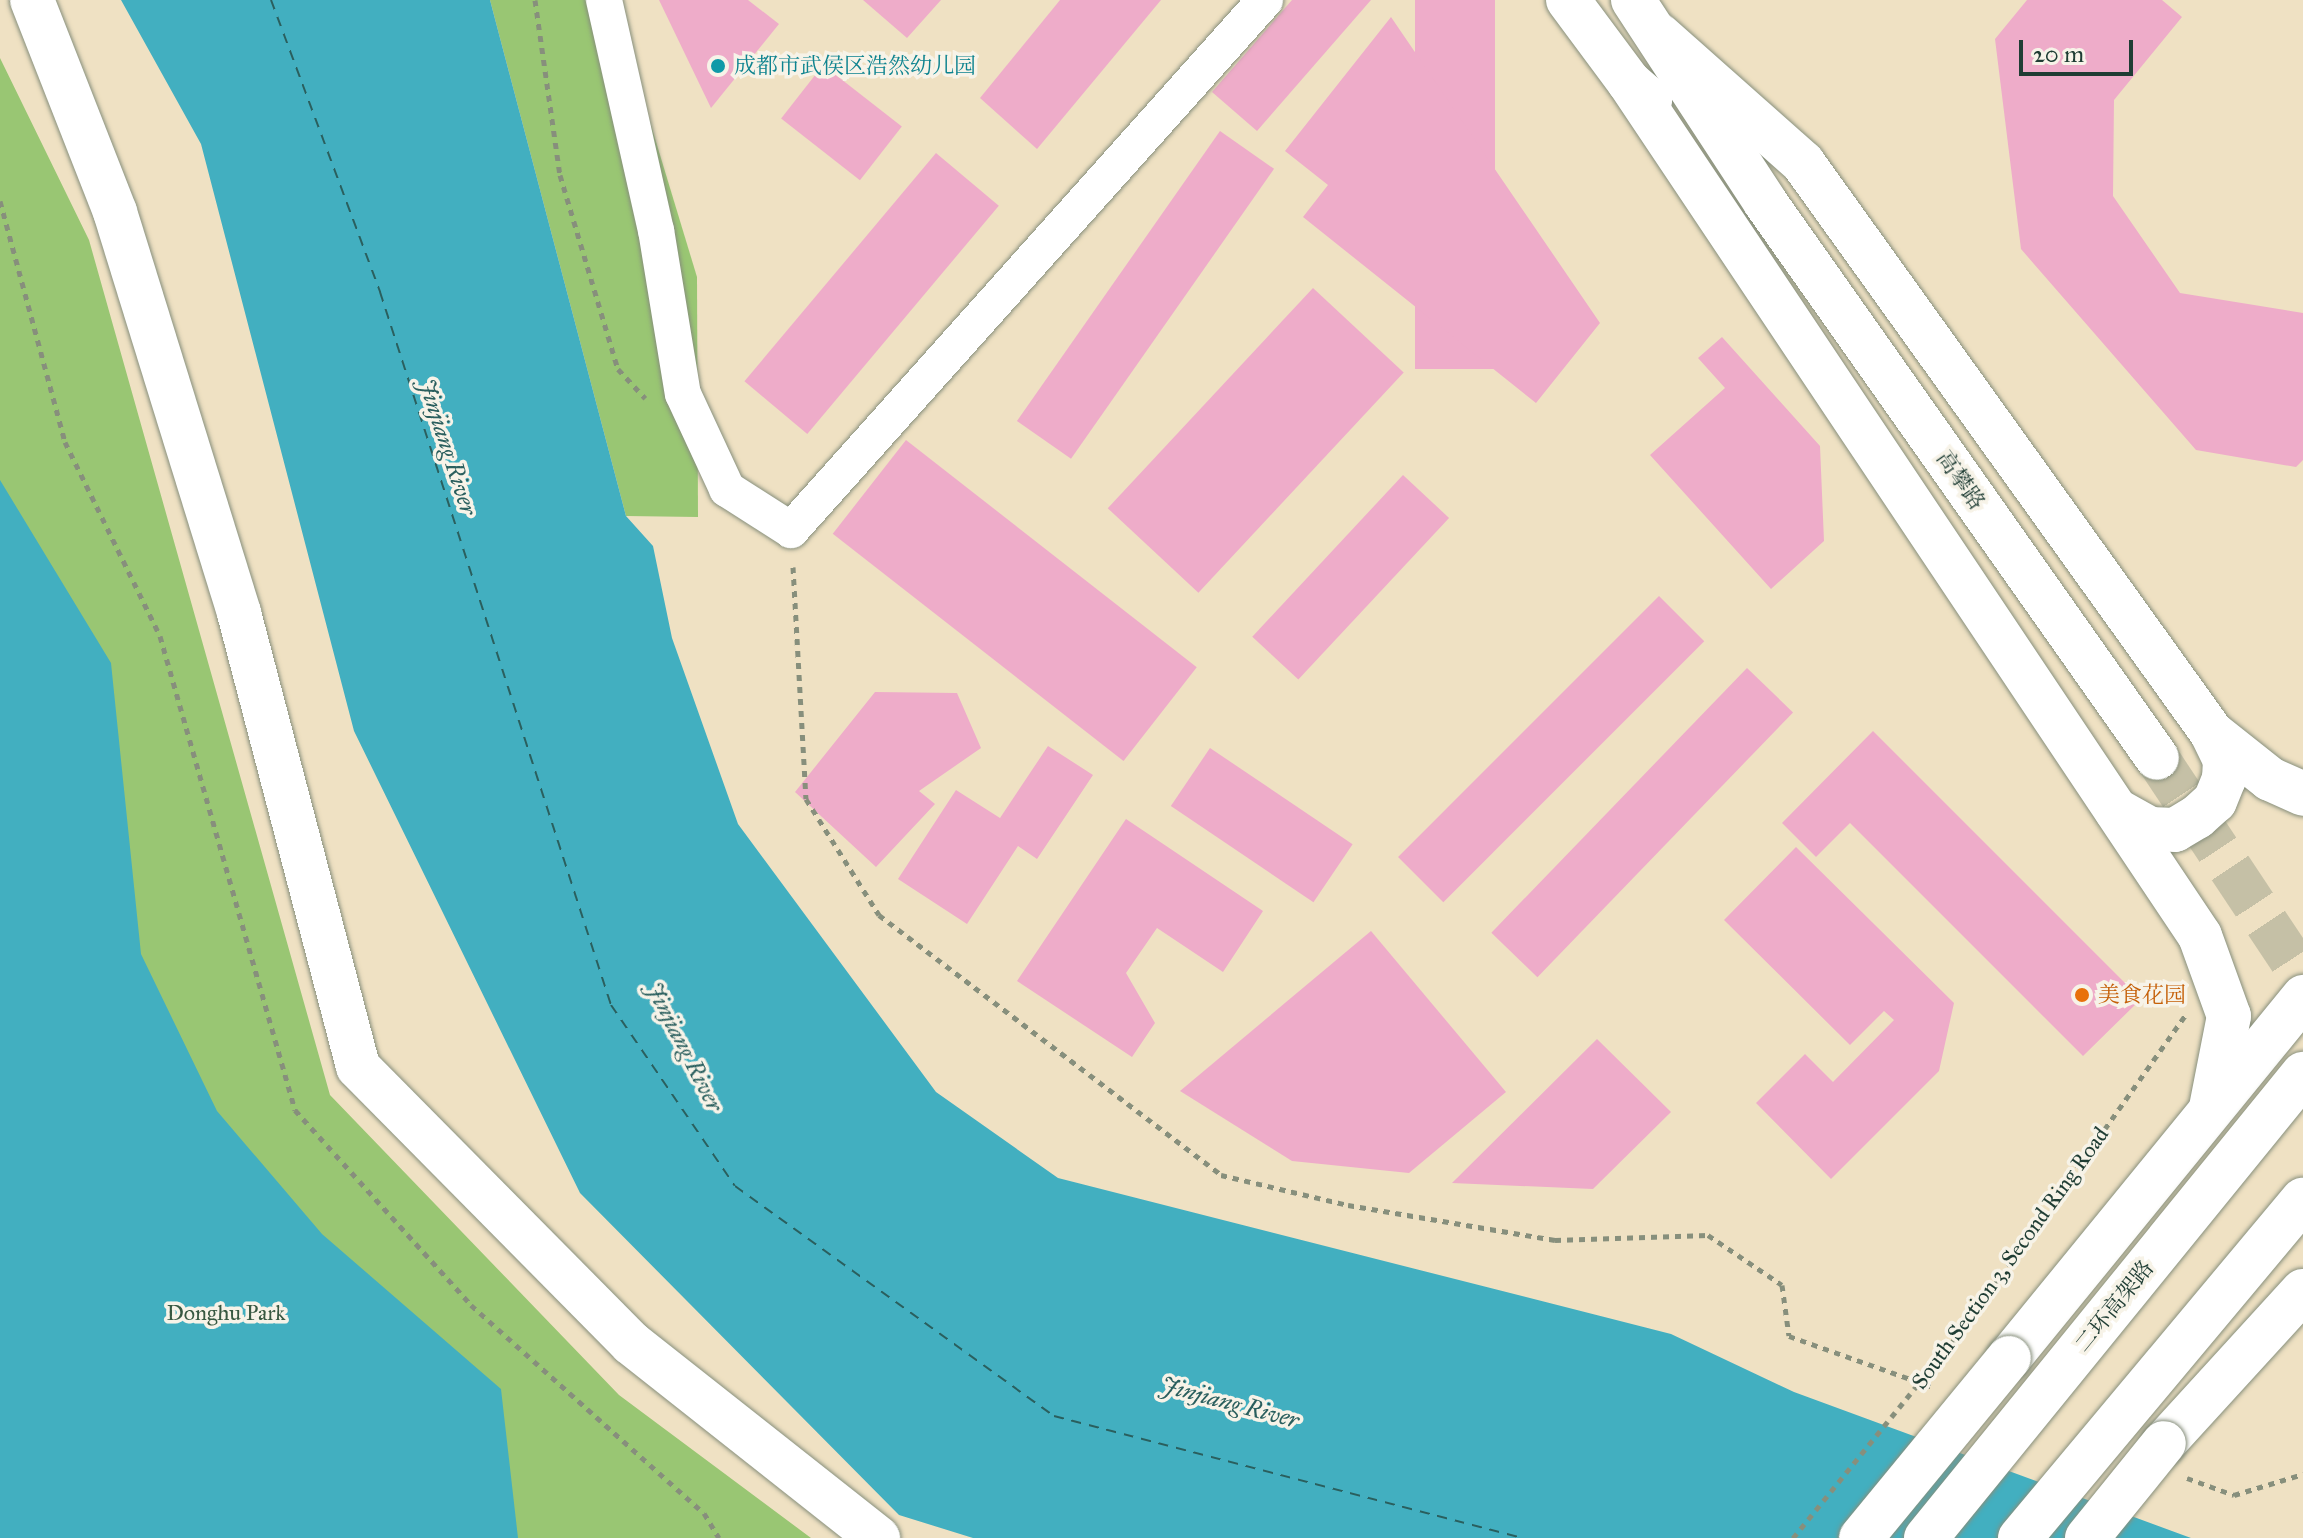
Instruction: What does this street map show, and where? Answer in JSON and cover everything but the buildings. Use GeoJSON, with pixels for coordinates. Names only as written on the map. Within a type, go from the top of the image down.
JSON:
{"type":"FeatureCollection","features":[{"type":"Feature","properties":{"kind":"main road"},"geometry":{"type":"LineString","coordinates":[[32,0],[115,212],[239,613],[358,1067],[631,1343],[878,1538]]}},
{"type":"Feature","properties":{"kind":"main road","name":"高攀路"},"geometry":{"type":"LineString","coordinates":[[1568,0],[1629,82],[1765,202]]}},
{"type":"Feature","properties":{"kind":"main road","name":"高攀路"},"geometry":{"type":"LineString","coordinates":[[1633,0],[1659,35],[1765,202],[2157,758]]}},
{"type":"Feature","properties":{"kind":"main road"},"geometry":{"type":"LineString","coordinates":[[1659,35],[1803,163],[2212,733],[2225,760],[2224,779],[2215,801],[2197,817],[2175,830],[2150,829],[2116,810]]}},
{"type":"Feature","properties":{"kind":"main road"},"geometry":{"type":"LineString","coordinates":[[1629,82],[2200,936],[2216,971],[2229,1016],[2211,1108]]}},
{"type":"Feature","properties":{"kind":"main road"},"geometry":{"type":"LineString","coordinates":[[2212,733],[2270,779],[2303,794]]}},
{"type":"Feature","properties":{"kind":"main road"},"geometry":{"type":"LineString","coordinates":[[1861,1538],[2303,997]]}},
{"type":"Feature","properties":{"kind":"main road","name":"二环高架路"},"geometry":{"type":"LineString","coordinates":[[1926,1538],[2303,1074]]}},
{"type":"Feature","properties":{"kind":"main road"},"geometry":{"type":"LineString","coordinates":[[2020,1538],[2303,1200]]}},
{"type":"Feature","properties":{"kind":"main road"},"geometry":{"type":"LineString","coordinates":[[2087,1538],[2169,1458],[2300,1297]]}},
{"type":"Feature","properties":{"kind":"street"},"geometry":{"type":"LineString","coordinates":[[604,0],[656,230],[683,394],[727,489],[791,530],[1265,0]]}},
{"type":"Feature","properties":{"kind":"path"},"geometry":{"type":"LineString","coordinates":[[535,0],[560,175],[618,369],[647,402]]}},
{"type":"Feature","properties":{"kind":"path"},"geometry":{"type":"LineString","coordinates":[[791,530],[806,799],[879,915],[1221,1175],[1348,1205],[1555,1240],[1708,1235],[1782,1285],[1789,1336],[1937,1389]]}},
{"type":"Feature","properties":{"kind":"path","name":"South Section 3, Second Ring Road"},"geometry":{"type":"LineString","coordinates":[[1793,1538],[1966,1325],[2216,971]]}},
{"type":"Feature","properties":{"kind":"path"},"geometry":{"type":"LineString","coordinates":[[2169,1458],[2234,1495],[2303,1474]]}},
{"type":"Feature","properties":{"kind":"green space"},"geometry":{"type":"Polygon","coordinates":[[[490,0],[613,0],[697,277],[698,517],[626,516],[490,0]]]}},
{"type":"Feature","properties":{"kind":"green space","name":"Donghu Park"},"geometry":{"type":"Polygon","coordinates":[[[0,58],[89,240],[330,1095],[619,1395],[811,1538],[0,1538],[0,58]]]}},
{"type":"Feature","properties":{"kind":"water","name":"Jinjiang River"},"geometry":{"type":"Polygon","coordinates":[[[121,0],[490,0],[626,516],[653,546],[672,638],[738,824],[936,1092],[1058,1178],[1671,1334],[1794,1392],[2191,1538],[973,1538],[899,1515],[580,1193],[354,731],[201,144],[121,0]]]}},
{"type":"Feature","properties":{"kind":"water"},"geometry":{"type":"Polygon","coordinates":[[[0,480],[111,663],[141,954],[217,1111],[322,1234],[501,1389],[518,1538],[0,1538],[0,480]]]}},
{"type":"Feature","properties":{"kind":"ferry route"},"geometry":{"type":"LineString","coordinates":[[271,0],[380,292],[611,1005],[735,1186],[1054,1416],[1524,1538]]}},
{"type":"Feature","properties":{"kind":"tunnel"},"geometry":{"type":"LineString","coordinates":[[2157,758],[2303,978]]}},
{"type":"Feature","properties":{"kind":"place","name":"成都市武侯区浩然幼儿园"},"geometry":{"type":"Point","coordinates":[718,66]}},
{"type":"Feature","properties":{"kind":"place","name":"美食花园"},"geometry":{"type":"Point","coordinates":[2082,995]}}]}
